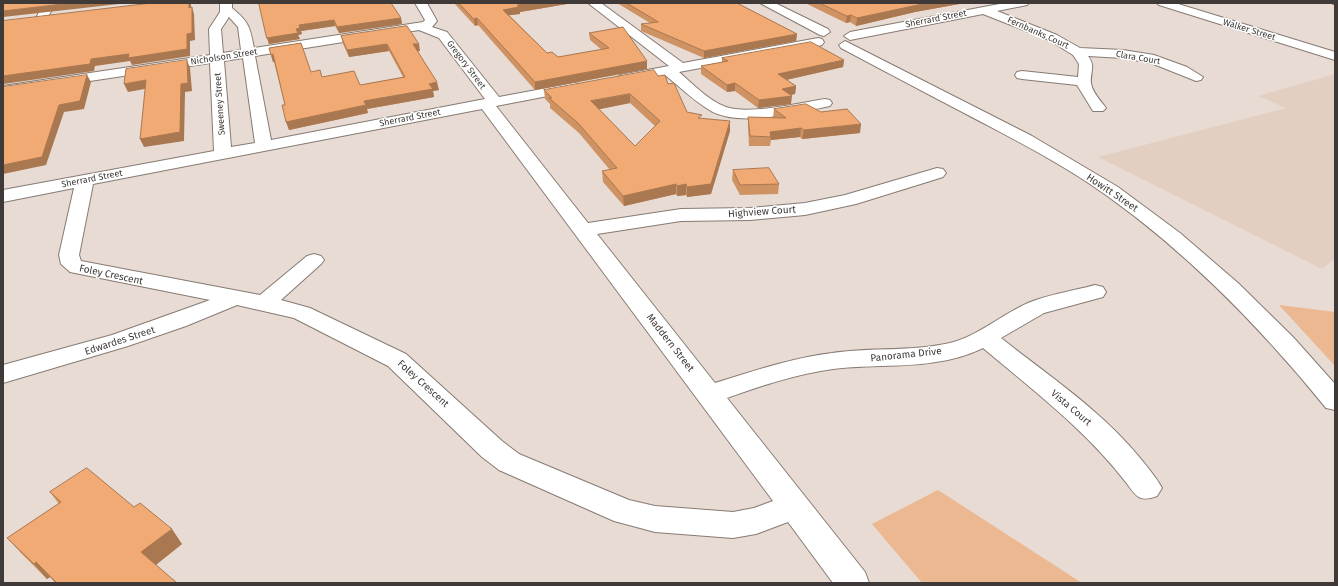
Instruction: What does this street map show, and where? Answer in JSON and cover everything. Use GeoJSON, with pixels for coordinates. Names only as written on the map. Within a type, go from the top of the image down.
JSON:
{"type":"FeatureCollection","features":[{"type":"Feature","properties":{"kind":"street"},"geometry":{"type":"LineString","coordinates":[[50,3],[38,19],[58,17]]}},
{"type":"Feature","properties":{"kind":"street"},"geometry":{"type":"LineString","coordinates":[[420,3],[431,20],[428,24],[421,26]]}},
{"type":"Feature","properties":{"kind":"street"},"geometry":{"type":"LineString","coordinates":[[594,3],[717,108],[727,112],[747,113],[824,103]]}},
{"type":"Feature","properties":{"kind":"street","name":"Howitt Street"},"geometry":{"type":"LineString","coordinates":[[766,3],[833,41],[1043,149],[1100,183],[1137,209],[1197,257],[1240,296],[1292,351],[1335,401]]}},
{"type":"Feature","properties":{"kind":"street","name":"Sherrard Street"},"geometry":{"type":"LineString","coordinates":[[613,80],[833,41],[1023,3]]}},
{"type":"Feature","properties":{"kind":"street","name":"Walker Street"},"geometry":{"type":"LineString","coordinates":[[1164,3],[1335,56]]}},
{"type":"Feature","properties":{"kind":"street","name":"Sweeney Street"},"geometry":{"type":"LineString","coordinates":[[223,154],[214,29],[227,6],[243,24],[264,146]]}},
{"type":"Feature","properties":{"kind":"street"},"geometry":{"type":"LineString","coordinates":[[951,6],[968,13]]}},
{"type":"Feature","properties":{"kind":"street","name":"Fernbanks Court"},"geometry":{"type":"LineString","coordinates":[[983,10],[1052,38],[1077,52],[1085,61],[1087,68],[1084,82]]}},
{"type":"Feature","properties":{"kind":"street","name":"Gregory Street"},"geometry":{"type":"LineString","coordinates":[[421,26],[444,35],[490,103]]}},
{"type":"Feature","properties":{"kind":"street","name":"Nicholson Street"},"geometry":{"type":"LineString","coordinates":[[3,90],[421,26]]}},
{"type":"Feature","properties":{"kind":"street","name":"Clara Court"},"geometry":{"type":"LineString","coordinates":[[1077,52],[1113,53],[1149,59],[1175,66],[1196,77]]}},
{"type":"Feature","properties":{"kind":"street"},"geometry":{"type":"LineString","coordinates":[[1022,75],[1084,82],[1086,89],[1098,108]]}},
{"type":"Feature","properties":{"kind":"street","name":"Sherrard Street"},"geometry":{"type":"LineString","coordinates":[[3,196],[589,84]]}},
{"type":"Feature","properties":{"kind":"street","name":"Maddern Street"},"geometry":{"type":"LineString","coordinates":[[490,103],[583,230],[710,394],[853,583]]}},
{"type":"Feature","properties":{"kind":"street","name":"Highview Court"},"geometry":{"type":"LineString","coordinates":[[583,230],[681,216],[750,214],[805,209],[862,196],[937,173]]}},
{"type":"Feature","properties":{"kind":"street","name":"Foley Crescent"},"geometry":{"type":"LineString","coordinates":[[85,180],[69,255],[72,265],[83,271],[264,303],[298,312],[388,355],[412,373],[492,449],[509,462],[625,512],[655,519],[733,525],[756,522],[794,506]]}},
{"type":"Feature","properties":{"kind":"street"},"geometry":{"type":"LineString","coordinates":[[264,303],[314,260]]}},
{"type":"Feature","properties":{"kind":"street","name":"Panorama Drive"},"geometry":{"type":"LineString","coordinates":[[710,394],[804,366],[848,360],[935,354],[952,350],[986,338],[1033,309],[1095,292]]}},
{"type":"Feature","properties":{"kind":"street","name":"Edwardes Street"},"geometry":{"type":"LineString","coordinates":[[3,374],[126,340],[183,320],[234,298]]}},
{"type":"Feature","properties":{"kind":"street","name":"Vista Court"},"geometry":{"type":"LineString","coordinates":[[986,338],[1093,426],[1118,451],[1147,488]]}},
{"type":"Feature","properties":{"kind":"shaded area"},"geometry":{"type":"Polygon","coordinates":[[[1335,74],[1335,258],[1322,269],[1098,157],[1286,108],[1258,96],[1335,74]]]}},
{"type":"Feature","properties":{"kind":"shaded area"},"geometry":{"type":"Polygon","coordinates":[[[1279,305],[1335,312],[1335,366],[1279,305]]]}},
{"type":"Feature","properties":{"kind":"shaded area"},"geometry":{"type":"Polygon","coordinates":[[[938,490],[1082,583],[922,583],[872,524],[938,490]]]}},
{"type":"Feature","properties":{"kind":"building"},"geometry":{"type":"Polygon","coordinates":[[[3,3],[71,3],[3,11],[3,3]]]}},
{"type":"Feature","properties":{"kind":"building"},"geometry":{"type":"Polygon","coordinates":[[[152,3],[189,3],[189,8],[192,7],[192,33],[187,34],[187,49],[128,58],[129,54],[91,59],[90,64],[3,76],[3,21],[152,3]]]}},
{"type":"Feature","properties":{"kind":"building"},"geometry":{"type":"Polygon","coordinates":[[[259,3],[391,3],[401,18],[337,27],[334,20],[299,25],[300,28],[296,29],[298,33],[267,38],[259,3]]]}},
{"type":"Feature","properties":{"kind":"building"},"geometry":{"type":"Polygon","coordinates":[[[459,3],[533,3],[517,5],[519,7],[503,10],[547,53],[552,52],[558,57],[609,48],[589,33],[623,27],[647,61],[535,82],[477,18],[474,19],[459,3]]]}},
{"type":"Feature","properties":{"kind":"building"},"geometry":{"type":"Polygon","coordinates":[[[627,3],[737,3],[797,34],[704,51],[641,24],[658,22],[627,3]]]}},
{"type":"Feature","properties":{"kind":"building"},"geometry":{"type":"Polygon","coordinates":[[[820,3],[927,3],[857,18],[851,15],[847,16],[820,3]]]}},
{"type":"Feature","properties":{"kind":"building"},"geometry":{"type":"Polygon","coordinates":[[[407,26],[419,44],[413,44],[437,82],[429,84],[433,89],[364,101],[366,105],[286,122],[282,105],[285,105],[273,54],[271,55],[269,48],[301,43],[311,72],[320,70],[322,77],[354,71],[360,85],[405,77],[387,44],[347,50],[341,36],[407,26]]]}},
{"type":"Feature","properties":{"kind":"building"},"geometry":{"type":"Polygon","coordinates":[[[811,42],[844,60],[778,74],[796,86],[782,89],[792,96],[759,100],[735,83],[727,85],[701,66],[728,61],[722,58],[811,42]]]}},
{"type":"Feature","properties":{"kind":"building"},"geometry":{"type":"Polygon","coordinates":[[[187,60],[188,83],[181,84],[180,132],[140,139],[146,80],[124,84],[126,69],[187,60]]]}},
{"type":"Feature","properties":{"kind":"building"},"geometry":{"type":"Polygon","coordinates":[[[654,70],[658,76],[665,75],[668,84],[674,83],[687,112],[702,115],[698,118],[730,121],[711,184],[687,187],[686,184],[677,186],[676,184],[623,196],[602,171],[617,168],[578,123],[549,98],[552,98],[544,90],[654,70]],[[630,94],[591,101],[635,146],[660,121],[630,94]]]}},
{"type":"Feature","properties":{"kind":"building"},"geometry":{"type":"Polygon","coordinates":[[[87,75],[80,101],[59,105],[42,157],[3,165],[3,87],[87,75]]]}},
{"type":"Feature","properties":{"kind":"building"},"geometry":{"type":"Polygon","coordinates":[[[806,104],[821,112],[847,109],[861,124],[804,130],[801,128],[770,132],[771,137],[750,136],[748,117],[786,118],[774,109],[806,104]]]}},
{"type":"Feature","properties":{"kind":"building"},"geometry":{"type":"Polygon","coordinates":[[[769,168],[779,184],[740,185],[733,170],[769,168]]]}},
{"type":"Feature","properties":{"kind":"building"},"geometry":{"type":"Polygon","coordinates":[[[87,468],[134,507],[140,503],[172,529],[141,552],[177,583],[57,583],[36,562],[34,564],[7,538],[61,502],[50,492],[87,468]]]}}]}
